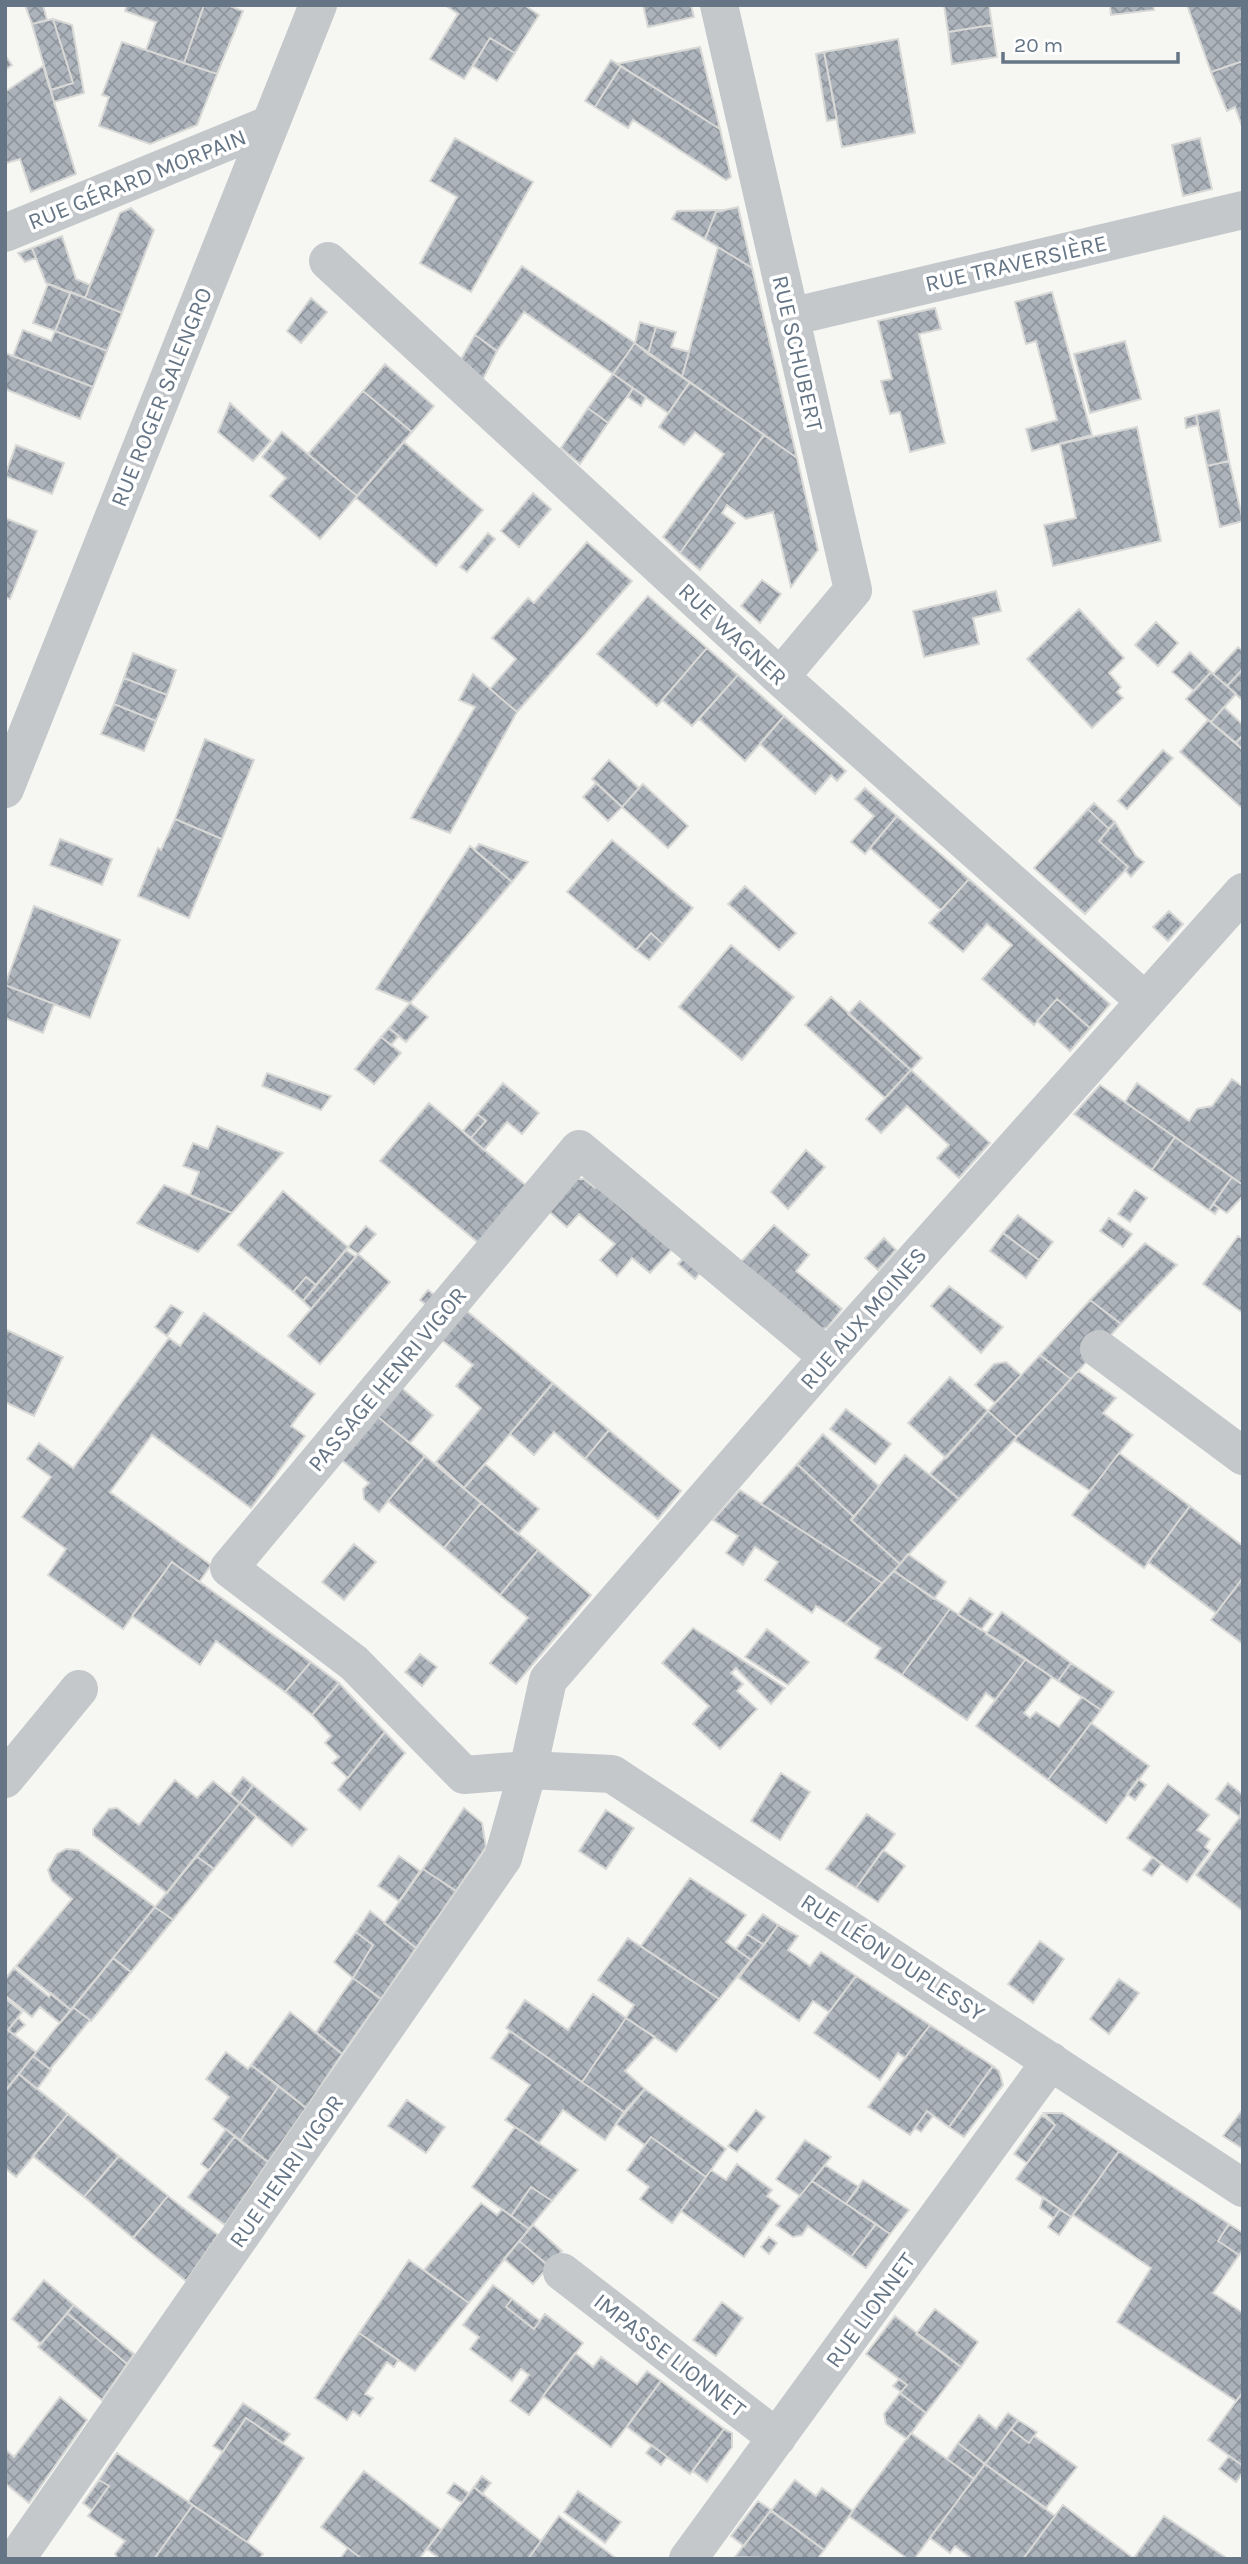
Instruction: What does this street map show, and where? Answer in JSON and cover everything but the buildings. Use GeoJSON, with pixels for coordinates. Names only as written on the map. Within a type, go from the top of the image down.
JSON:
{"type":"FeatureCollection","features":[{"type":"Feature","properties":{"kind":"street","name":"RUE ROGER SALENGRO"},"geometry":{"type":"LineString","coordinates":[[5,789],[318,5]]}},
{"type":"Feature","properties":{"kind":"street","name":"RUE SCHUBERT"},"geometry":{"type":"LineString","coordinates":[[719,5],[853,590],[780,677]]}},
{"type":"Feature","properties":{"kind":"street","name":"RUE GÉRARD MORPAIN"},"geometry":{"type":"LineString","coordinates":[[5,233],[268,125]]}},
{"type":"Feature","properties":{"kind":"street","name":"RUE TRAVERSIÈRE"},"geometry":{"type":"LineString","coordinates":[[790,317],[1243,210]]}},
{"type":"Feature","properties":{"kind":"street","name":"RUE WAGNER"},"geometry":{"type":"LineString","coordinates":[[328,261],[780,677],[1144,1000]]}},
{"type":"Feature","properties":{"kind":"street","name":"RUE AUX MOINES"},"geometry":{"type":"LineString","coordinates":[[528,1770],[548,1680],[828,1357],[1243,892]]}},
{"type":"Feature","properties":{"kind":"street","name":"PASSAGE HENRI VIGOR"},"geometry":{"type":"LineString","coordinates":[[528,1770],[464,1775],[354,1663],[229,1567],[579,1149],[828,1357]]}},
{"type":"Feature","properties":{"kind":"street"},"geometry":{"type":"LineString","coordinates":[[1099,1349],[1243,1456]]}},
{"type":"Feature","properties":{"kind":"street"},"geometry":{"type":"LineString","coordinates":[[13,1754],[79,1689]]}},
{"type":"Feature","properties":{"kind":"street","name":"RUE LÉON DUPLESSY"},"geometry":{"type":"LineString","coordinates":[[528,1770],[612,1774],[1243,2188]]}},
{"type":"Feature","properties":{"kind":"street","name":"RUE HENRI VIGOR"},"geometry":{"type":"LineString","coordinates":[[16,2559],[503,1858],[528,1770]]}},
{"type":"Feature","properties":{"kind":"street","name":"RUE LIONNET"},"geometry":{"type":"LineString","coordinates":[[688,2559],[1051,2061]]}},
{"type":"Feature","properties":{"kind":"street","name":"IMPASSE LIONNET"},"geometry":{"type":"LineString","coordinates":[[562,2272],[777,2438]]}}]}
